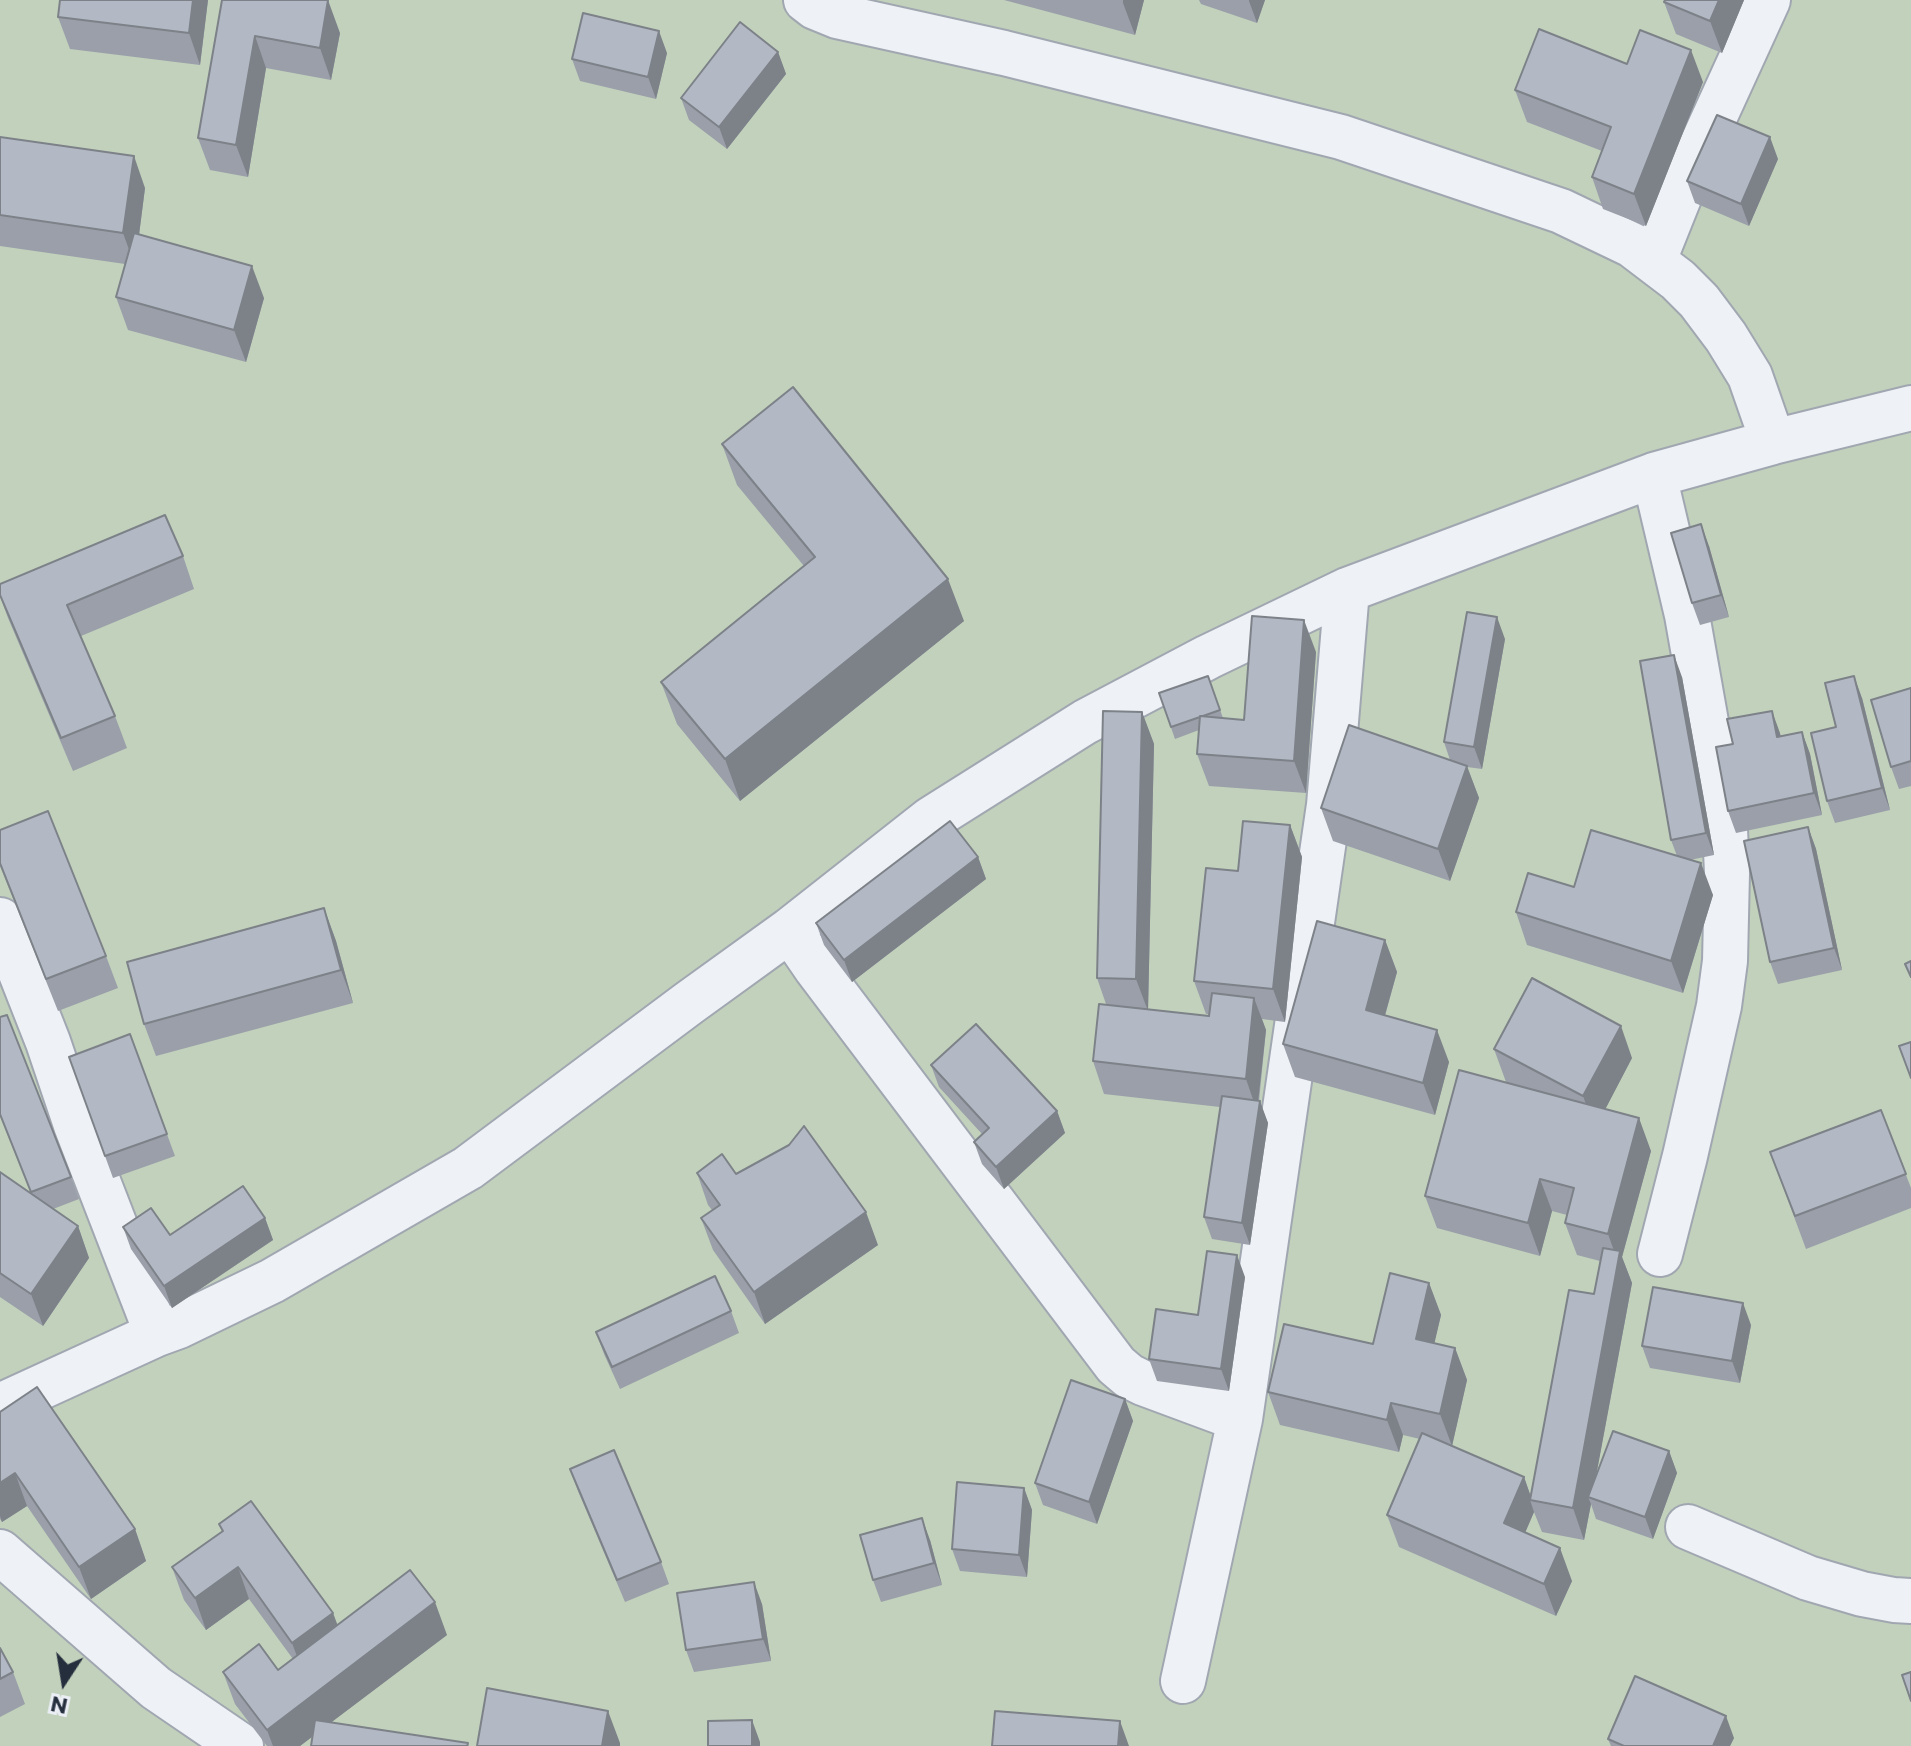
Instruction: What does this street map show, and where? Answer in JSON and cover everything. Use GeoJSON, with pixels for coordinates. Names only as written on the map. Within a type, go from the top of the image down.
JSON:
{"type":"FeatureCollection","features":[{"type":"Feature","properties":{"kind":"street"},"geometry":{"type":"LineString","coordinates":[[806,0],[837,16],[1341,137],[1561,211],[1632,245],[1678,280],[1699,301],[1750,376],[1773,442]]}},
{"type":"Feature","properties":{"kind":"street"},"geometry":{"type":"LineString","coordinates":[[1654,260],[1688,175],[1768,0]]}},
{"type":"Feature","properties":{"kind":"street"},"geometry":{"type":"LineString","coordinates":[[0,1406],[272,1281],[468,1168],[790,930],[931,819],[1085,722],[1208,657],[1347,590],[1654,475],[1911,408]]}},
{"type":"Feature","properties":{"kind":"street"},"geometry":{"type":"LineString","coordinates":[[1654,475],[1687,615],[1723,816],[1727,873],[1725,961],[1719,1006],[1660,1254]]}},
{"type":"Feature","properties":{"kind":"street"},"geometry":{"type":"LineString","coordinates":[[1183,1681],[1240,1419],[1329,805],[1347,590]]}},
{"type":"Feature","properties":{"kind":"street"},"geometry":{"type":"LineString","coordinates":[[0,920],[157,1334]]}},
{"type":"Feature","properties":{"kind":"street"},"geometry":{"type":"LineString","coordinates":[[790,930],[1116,1365],[1143,1383],[1240,1419]]}},
{"type":"Feature","properties":{"kind":"street"},"geometry":{"type":"LineString","coordinates":[[1688,1527],[1808,1578],[1862,1594],[1911,1601]]}},
{"type":"Feature","properties":{"kind":"street"},"geometry":{"type":"LineString","coordinates":[[0,1552],[156,1688],[241,1746]]}},
{"type":"Feature","properties":{"kind":"green space"},"geometry":{"type":"Polygon","coordinates":[[[0,0],[1911,0],[1911,1746],[0,1746],[0,0]]]}},
{"type":"Feature","properties":{"kind":"building"},"geometry":{"type":"Polygon","coordinates":[[[60,0],[193,0],[189,33],[58,17],[60,0]]]}},
{"type":"Feature","properties":{"kind":"building"},"geometry":{"type":"Polygon","coordinates":[[[222,0],[328,0],[320,48],[255,36],[236,145],[198,138],[222,0]]]}},
{"type":"Feature","properties":{"kind":"building"},"geometry":{"type":"Polygon","coordinates":[[[1665,0],[1719,0],[1710,21],[1665,0]]]}},
{"type":"Feature","properties":{"kind":"building"},"geometry":{"type":"Polygon","coordinates":[[[583,13],[659,31],[648,77],[572,59],[583,13]]]}},
{"type":"Feature","properties":{"kind":"building"},"geometry":{"type":"Polygon","coordinates":[[[740,22],[778,52],[719,127],[681,98],[740,22]]]}},
{"type":"Feature","properties":{"kind":"building"},"geometry":{"type":"Polygon","coordinates":[[[1539,29],[1627,64],[1640,30],[1691,50],[1634,194],[1592,177],[1611,127],[1515,90],[1539,29]]]}},
{"type":"Feature","properties":{"kind":"building"},"geometry":{"type":"Polygon","coordinates":[[[1717,115],[1770,137],[1741,204],[1687,181],[1717,115]]]}},
{"type":"Feature","properties":{"kind":"building"},"geometry":{"type":"Polygon","coordinates":[[[0,137],[134,156],[123,233],[0,215],[0,137]]]}},
{"type":"Feature","properties":{"kind":"building"},"geometry":{"type":"Polygon","coordinates":[[[134,233],[252,266],[234,330],[116,297],[134,233]]]}},
{"type":"Feature","properties":{"kind":"building"},"geometry":{"type":"Polygon","coordinates":[[[793,387],[948,579],[725,759],[661,682],[815,557],[722,444],[793,387]]]}},
{"type":"Feature","properties":{"kind":"building"},"geometry":{"type":"Polygon","coordinates":[[[165,515],[183,556],[67,605],[115,716],[61,738],[0,595],[0,584],[165,515]]]}},
{"type":"Feature","properties":{"kind":"building"},"geometry":{"type":"Polygon","coordinates":[[[1701,524],[1721,595],[1692,603],[1671,533],[1701,524]]]}},
{"type":"Feature","properties":{"kind":"building"},"geometry":{"type":"Polygon","coordinates":[[[1467,612],[1497,617],[1474,747],[1444,742],[1467,612]]]}},
{"type":"Feature","properties":{"kind":"building"},"geometry":{"type":"Polygon","coordinates":[[[1252,616],[1304,620],[1294,761],[1197,754],[1200,716],[1244,720],[1252,616]]]}},
{"type":"Feature","properties":{"kind":"building"},"geometry":{"type":"Polygon","coordinates":[[[1674,655],[1706,833],[1671,840],[1640,661],[1674,655]]]}},
{"type":"Feature","properties":{"kind":"building"},"geometry":{"type":"Polygon","coordinates":[[[1208,676],[1220,710],[1171,727],[1159,693],[1208,676]]]}},
{"type":"Feature","properties":{"kind":"building"},"geometry":{"type":"Polygon","coordinates":[[[1854,676],[1882,788],[1827,801],[1811,733],[1836,727],[1825,683],[1854,676]]]}},
{"type":"Feature","properties":{"kind":"building"},"geometry":{"type":"Polygon","coordinates":[[[1911,688],[1911,761],[1891,767],[1871,700],[1911,688]]]}},
{"type":"Feature","properties":{"kind":"building"},"geometry":{"type":"Polygon","coordinates":[[[1103,711],[1142,712],[1136,979],[1097,978],[1103,711]]]}},
{"type":"Feature","properties":{"kind":"building"},"geometry":{"type":"Polygon","coordinates":[[[1772,711],[1777,737],[1802,732],[1814,793],[1728,811],[1716,747],[1733,744],[1727,719],[1772,711]]]}},
{"type":"Feature","properties":{"kind":"building"},"geometry":{"type":"Polygon","coordinates":[[[1349,725],[1467,766],[1438,849],[1321,808],[1349,725]]]}},
{"type":"Feature","properties":{"kind":"building"},"geometry":{"type":"Polygon","coordinates":[[[48,811],[106,956],[46,979],[0,863],[0,830],[48,811]]]}},
{"type":"Feature","properties":{"kind":"building"},"geometry":{"type":"Polygon","coordinates":[[[950,821],[978,857],[844,960],[816,923],[950,821]]]}},
{"type":"Feature","properties":{"kind":"building"},"geometry":{"type":"Polygon","coordinates":[[[1243,821],[1290,825],[1273,989],[1194,981],[1206,868],[1238,871],[1243,821]]]}},
{"type":"Feature","properties":{"kind":"building"},"geometry":{"type":"Polygon","coordinates":[[[1808,827],[1834,948],[1770,962],[1744,841],[1808,827]]]}},
{"type":"Feature","properties":{"kind":"building"},"geometry":{"type":"Polygon","coordinates":[[[1591,830],[1701,863],[1671,961],[1516,912],[1528,873],[1574,887],[1591,830]]]}},
{"type":"Feature","properties":{"kind":"building"},"geometry":{"type":"Polygon","coordinates":[[[324,908],[341,970],[144,1024],[127,962],[324,908]]]}},
{"type":"Feature","properties":{"kind":"building"},"geometry":{"type":"Polygon","coordinates":[[[1317,921],[1385,940],[1366,1010],[1437,1030],[1423,1083],[1283,1044],[1317,921]]]}},
{"type":"Feature","properties":{"kind":"building"},"geometry":{"type":"Polygon","coordinates":[[[1911,961],[1911,977],[1905,964],[1911,961]]]}},
{"type":"Feature","properties":{"kind":"building"},"geometry":{"type":"Polygon","coordinates":[[[1532,978],[1621,1026],[1583,1096],[1494,1049],[1532,978]]]}},
{"type":"Feature","properties":{"kind":"building"},"geometry":{"type":"Polygon","coordinates":[[[1212,993],[1254,998],[1246,1079],[1093,1061],[1099,1004],[1209,1016],[1212,993]]]}},
{"type":"Feature","properties":{"kind":"building"},"geometry":{"type":"Polygon","coordinates":[[[7,1015],[71,1177],[31,1192],[0,1114],[0,1017],[7,1015]]]}},
{"type":"Feature","properties":{"kind":"building"},"geometry":{"type":"Polygon","coordinates":[[[976,1024],[1057,1111],[996,1167],[974,1142],[989,1128],[931,1065],[976,1024]]]}},
{"type":"Feature","properties":{"kind":"building"},"geometry":{"type":"Polygon","coordinates":[[[130,1034],[167,1134],[105,1156],[69,1057],[130,1034]]]}},
{"type":"Feature","properties":{"kind":"building"},"geometry":{"type":"Polygon","coordinates":[[[1911,1042],[1911,1078],[1899,1046],[1911,1042]]]}},
{"type":"Feature","properties":{"kind":"building"},"geometry":{"type":"Polygon","coordinates":[[[1459,1070],[1639,1118],[1608,1234],[1565,1223],[1574,1188],[1540,1179],[1528,1223],[1425,1196],[1459,1070]]]}},
{"type":"Feature","properties":{"kind":"building"},"geometry":{"type":"Polygon","coordinates":[[[1222,1096],[1260,1101],[1242,1223],[1204,1217],[1222,1096]]]}},
{"type":"Feature","properties":{"kind":"building"},"geometry":{"type":"Polygon","coordinates":[[[1881,1110],[1906,1174],[1795,1216],[1770,1152],[1881,1110]]]}},
{"type":"Feature","properties":{"kind":"building"},"geometry":{"type":"Polygon","coordinates":[[[804,1126],[866,1212],[754,1292],[701,1218],[720,1205],[697,1173],[722,1154],[736,1174],[789,1145],[804,1126]]]}},
{"type":"Feature","properties":{"kind":"building"},"geometry":{"type":"Polygon","coordinates":[[[0,1172],[78,1226],[31,1294],[0,1273],[0,1172]]]}},
{"type":"Feature","properties":{"kind":"building"},"geometry":{"type":"Polygon","coordinates":[[[243,1186],[265,1218],[164,1286],[123,1227],[151,1208],[170,1235],[243,1186]]]}},
{"type":"Feature","properties":{"kind":"building"},"geometry":{"type":"Polygon","coordinates":[[[1603,1248],[1620,1251],[1573,1508],[1530,1500],[1569,1290],[1594,1294],[1603,1248]]]}},
{"type":"Feature","properties":{"kind":"building"},"geometry":{"type":"Polygon","coordinates":[[[1207,1251],[1237,1255],[1221,1369],[1149,1359],[1156,1309],[1198,1315],[1207,1251]]]}},
{"type":"Feature","properties":{"kind":"building"},"geometry":{"type":"Polygon","coordinates":[[[1390,1273],[1429,1283],[1416,1339],[1455,1348],[1440,1414],[1391,1403],[1387,1420],[1268,1392],[1284,1324],[1373,1344],[1390,1273]]]}},
{"type":"Feature","properties":{"kind":"building"},"geometry":{"type":"Polygon","coordinates":[[[715,1276],[731,1311],[612,1367],[596,1332],[715,1276]]]}},
{"type":"Feature","properties":{"kind":"building"},"geometry":{"type":"Polygon","coordinates":[[[1653,1287],[1743,1303],[1732,1361],[1642,1346],[1653,1287]]]}},
{"type":"Feature","properties":{"kind":"building"},"geometry":{"type":"Polygon","coordinates":[[[1071,1380],[1125,1399],[1089,1502],[1035,1483],[1071,1380]]]}},
{"type":"Feature","properties":{"kind":"building"},"geometry":{"type":"Polygon","coordinates":[[[37,1387],[135,1529],[79,1567],[15,1473],[0,1483],[0,1412],[37,1387]]]}},
{"type":"Feature","properties":{"kind":"building"},"geometry":{"type":"Polygon","coordinates":[[[1613,1431],[1669,1451],[1645,1517],[1588,1497],[1613,1431]]]}},
{"type":"Feature","properties":{"kind":"building"},"geometry":{"type":"Polygon","coordinates":[[[1422,1433],[1524,1477],[1504,1523],[1560,1548],[1544,1584],[1387,1515],[1422,1433]]]}},
{"type":"Feature","properties":{"kind":"building"},"geometry":{"type":"Polygon","coordinates":[[[614,1450],[661,1562],[617,1580],[570,1469],[614,1450]]]}},
{"type":"Feature","properties":{"kind":"building"},"geometry":{"type":"Polygon","coordinates":[[[957,1482],[1024,1488],[1019,1555],[952,1549],[957,1482]]]}},
{"type":"Feature","properties":{"kind":"building"},"geometry":{"type":"Polygon","coordinates":[[[251,1501],[333,1613],[292,1643],[238,1567],[195,1598],[172,1567],[223,1531],[219,1524],[251,1501]]]}},
{"type":"Feature","properties":{"kind":"building"},"geometry":{"type":"Polygon","coordinates":[[[922,1518],[934,1563],[873,1580],[860,1535],[922,1518]]]}},
{"type":"Feature","properties":{"kind":"building"},"geometry":{"type":"Polygon","coordinates":[[[410,1570],[435,1602],[267,1730],[223,1672],[259,1644],[278,1670],[410,1570]]]}},
{"type":"Feature","properties":{"kind":"building"},"geometry":{"type":"Polygon","coordinates":[[[754,1582],[763,1639],[686,1650],[677,1593],[754,1582]]]}},
{"type":"Feature","properties":{"kind":"building"},"geometry":{"type":"Polygon","coordinates":[[[0,1648],[13,1672],[0,1679],[0,1648]]]}},
{"type":"Feature","properties":{"kind":"building"},"geometry":{"type":"Polygon","coordinates":[[[1911,1672],[1911,1701],[1902,1675],[1911,1672]]]}},
{"type":"Feature","properties":{"kind":"building"},"geometry":{"type":"Polygon","coordinates":[[[1635,1676],[1726,1716],[1713,1746],[1624,1746],[1608,1739],[1635,1676]]]}},
{"type":"Feature","properties":{"kind":"building"},"geometry":{"type":"Polygon","coordinates":[[[487,1688],[608,1711],[602,1746],[477,1746],[487,1688]]]}},
{"type":"Feature","properties":{"kind":"building"},"geometry":{"type":"Polygon","coordinates":[[[995,1711],[1120,1721],[1118,1746],[992,1746],[995,1711]]]}},
{"type":"Feature","properties":{"kind":"building"},"geometry":{"type":"Polygon","coordinates":[[[315,1720],[468,1743],[467,1746],[311,1746],[315,1720]]]}},
{"type":"Feature","properties":{"kind":"building"},"geometry":{"type":"Polygon","coordinates":[[[752,1720],[752,1746],[708,1746],[708,1721],[752,1720]]]}}]}
